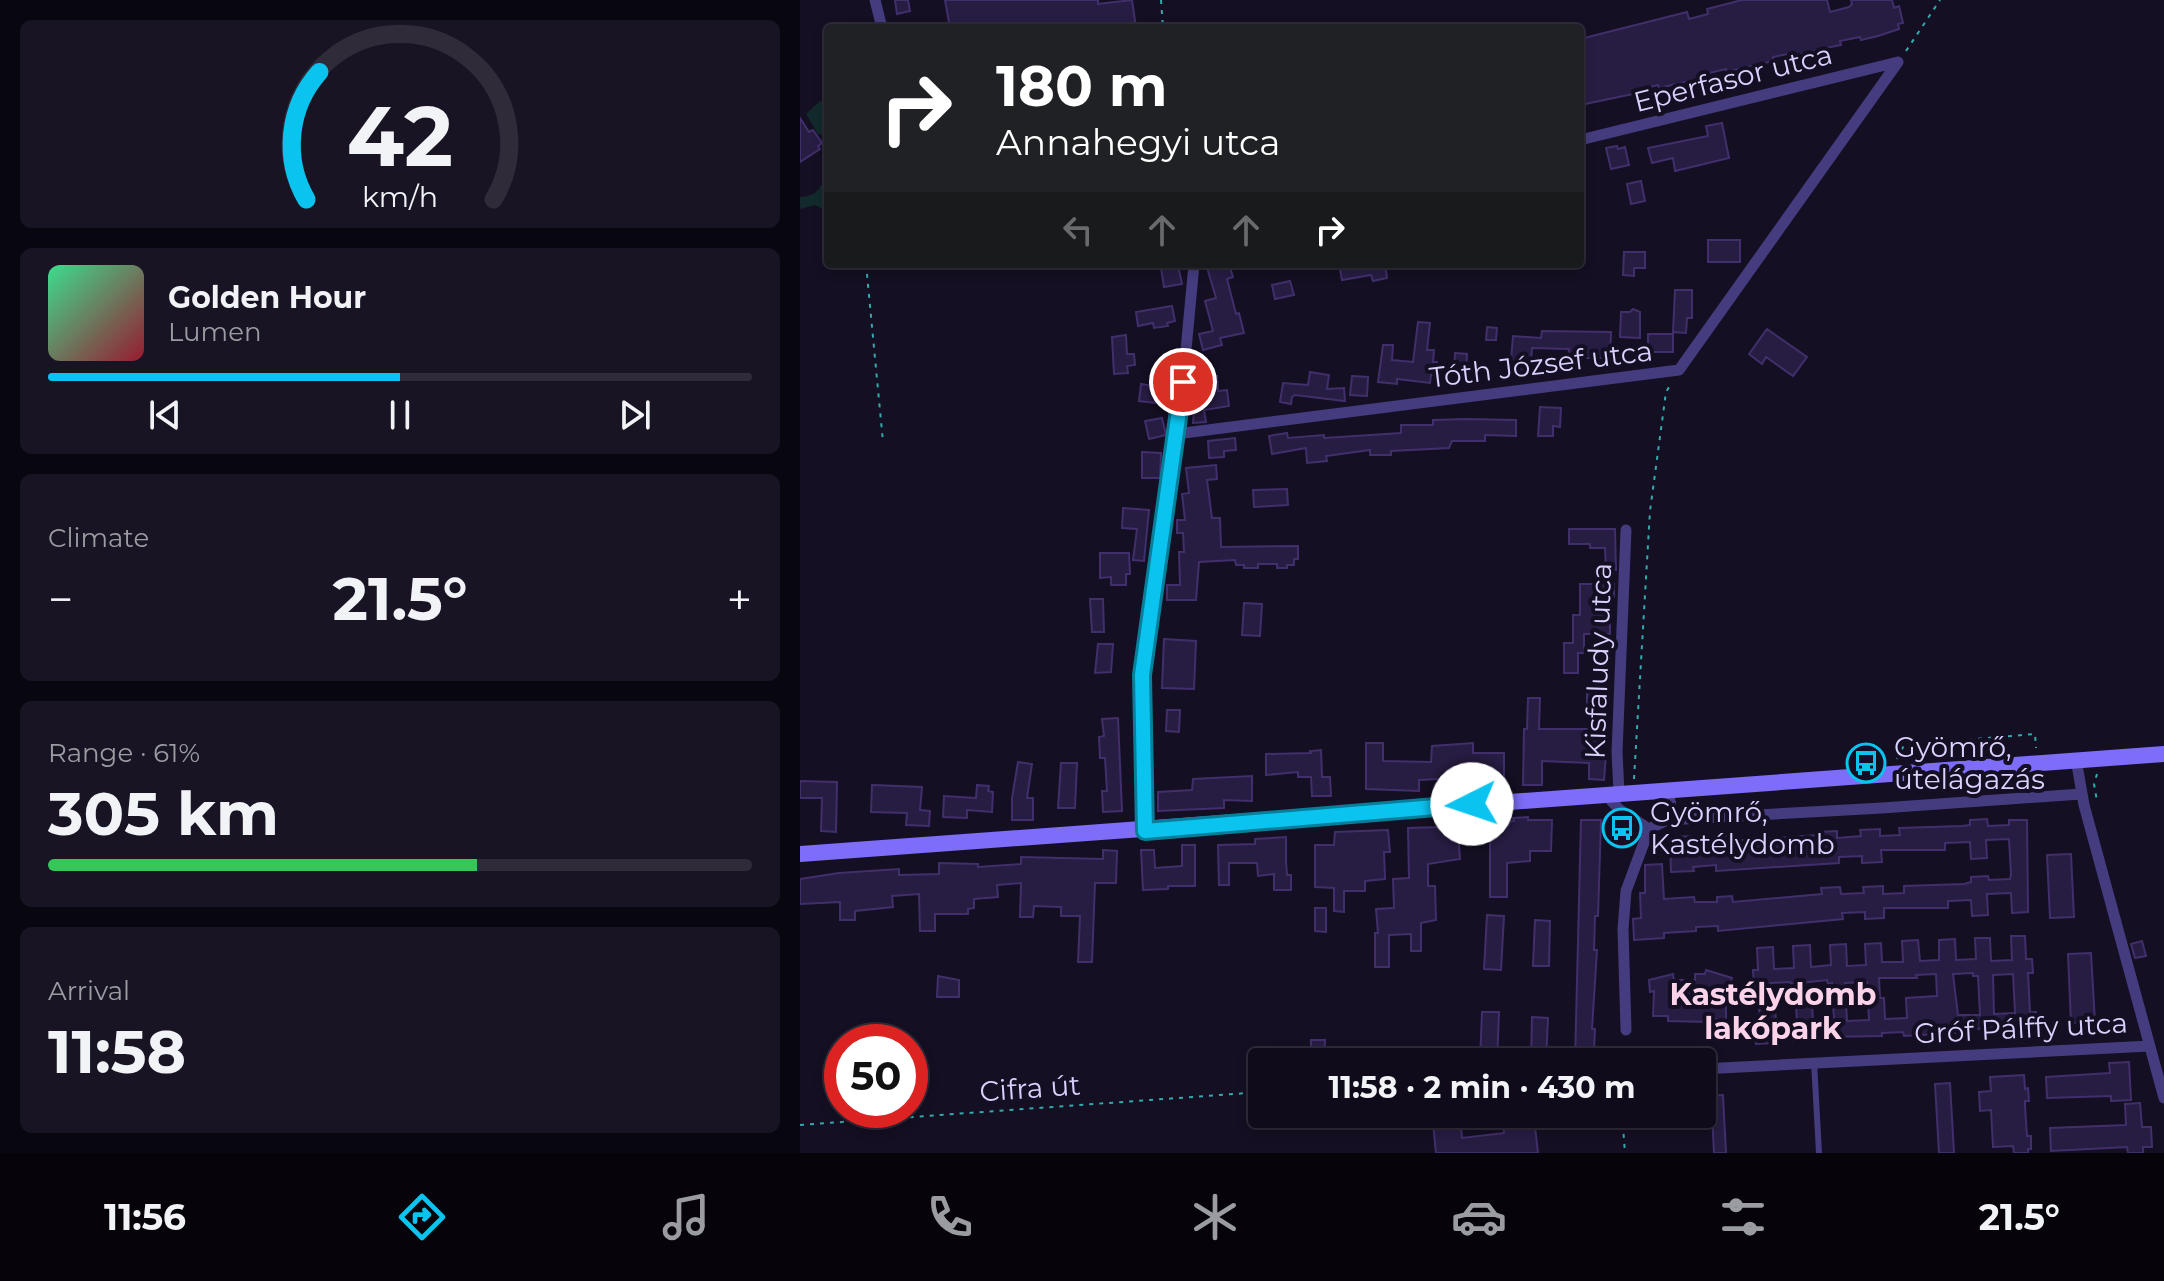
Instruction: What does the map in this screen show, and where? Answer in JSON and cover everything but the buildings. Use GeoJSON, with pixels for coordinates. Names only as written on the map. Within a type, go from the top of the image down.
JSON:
{"type":"FeatureCollection","features":[{"type":"Feature","properties":{"kind":"main road"},"geometry":{"type":"LineString","coordinates":[[800,854],[2164,754]]}},
{"type":"Feature","properties":{"kind":"street"},"geometry":{"type":"LineString","coordinates":[[875,0],[881,24]]}},
{"type":"Feature","properties":{"kind":"street","name":"Eperfasor utca"},"geometry":{"type":"LineString","coordinates":[[1584,139],[1898,62]]}},
{"type":"Feature","properties":{"kind":"street","name":"Tóth József utca"},"geometry":{"type":"LineString","coordinates":[[1176,434],[1679,370],[1898,62]]}},
{"type":"Feature","properties":{"kind":"street"},"geometry":{"type":"LineString","coordinates":[[1145,831],[1142,675],[1183,382],[1194,268]]}},
{"type":"Feature","properties":{"kind":"street","name":"Kisfaludy utca"},"geometry":{"type":"LineString","coordinates":[[1620,793],[1617,752],[1626,530]]}},
{"type":"Feature","properties":{"kind":"street"},"geometry":{"type":"LineString","coordinates":[[2076,759],[2082,800],[2164,1098]]}},
{"type":"Feature","properties":{"kind":"street"},"geometry":{"type":"LineString","coordinates":[[1667,820],[1672,809],[1673,789]]}},
{"type":"Feature","properties":{"kind":"street"},"geometry":{"type":"LineString","coordinates":[[1620,793],[1619,809],[1649,829]]}},
{"type":"Feature","properties":{"kind":"street"},"geometry":{"type":"LineString","coordinates":[[1626,1030],[1623,929],[1626,891],[1649,829],[1667,820],[2082,800]]}},
{"type":"Feature","properties":{"kind":"street","name":"Gróf Pálffy utca"},"geometry":{"type":"LineString","coordinates":[[1716,1068],[2150,1046]]}},
{"type":"Feature","properties":{"kind":"lane"},"geometry":{"type":"LineString","coordinates":[[1814,1062],[1819,1153]]}},
{"type":"Feature","properties":{"kind":"path"},"geometry":{"type":"LineString","coordinates":[[1161,0],[1163,24]]}},
{"type":"Feature","properties":{"kind":"path"},"geometry":{"type":"LineString","coordinates":[[1898,62],[1940,0]]}},
{"type":"Feature","properties":{"kind":"path"},"geometry":{"type":"LineString","coordinates":[[866,268],[883,442]]}},
{"type":"Feature","properties":{"kind":"path"},"geometry":{"type":"LineString","coordinates":[[1620,793],[1634,752],[1650,511],[1666,392],[1679,370]]}},
{"type":"Feature","properties":{"kind":"path"},"geometry":{"type":"LineString","coordinates":[[1896,761],[1904,745],[2035,734],[2037,763]]}},
{"type":"Feature","properties":{"kind":"path"},"geometry":{"type":"LineString","coordinates":[[2082,800],[2099,800],[2094,780],[2101,770]]}},
{"type":"Feature","properties":{"kind":"path"},"geometry":{"type":"LineString","coordinates":[[1623,1048],[1626,1030]]}},
{"type":"Feature","properties":{"kind":"path","name":"Cifra út"},"geometry":{"type":"LineString","coordinates":[[800,1125],[1248,1093]]}},
{"type":"Feature","properties":{"kind":"path"},"geometry":{"type":"LineString","coordinates":[[1623,1128],[1625,1153]]}},
{"type":"Feature","properties":{"kind":"green space"},"geometry":{"type":"Polygon","coordinates":[[[820,101],[824,102],[824,135],[818,134],[806,114],[820,101]]]}},
{"type":"Feature","properties":{"kind":"green space"},"geometry":{"type":"Polygon","coordinates":[[[824,180],[824,210],[815,205],[800,209],[800,197],[815,193],[824,180]]]}},
{"type":"Feature","properties":{"kind":"place","name":"Gyömrő, útelágazás"},"geometry":{"type":"Point","coordinates":[1866,763]}},
{"type":"Feature","properties":{"kind":"place","name":"Gyömrő, Kastélydomb"},"geometry":{"type":"Point","coordinates":[1622,828]}},
{"type":"Feature","properties":{"kind":"district","name":"Kastélydomb lakópark"},"geometry":{"type":"Point","coordinates":[1773,1011]}},
{"type":"Feature","properties":{"kind":"route"},"geometry":{"type":"LineString","coordinates":[[1183,382],[1142,675],[1145,831],[1472,804]]}}]}
